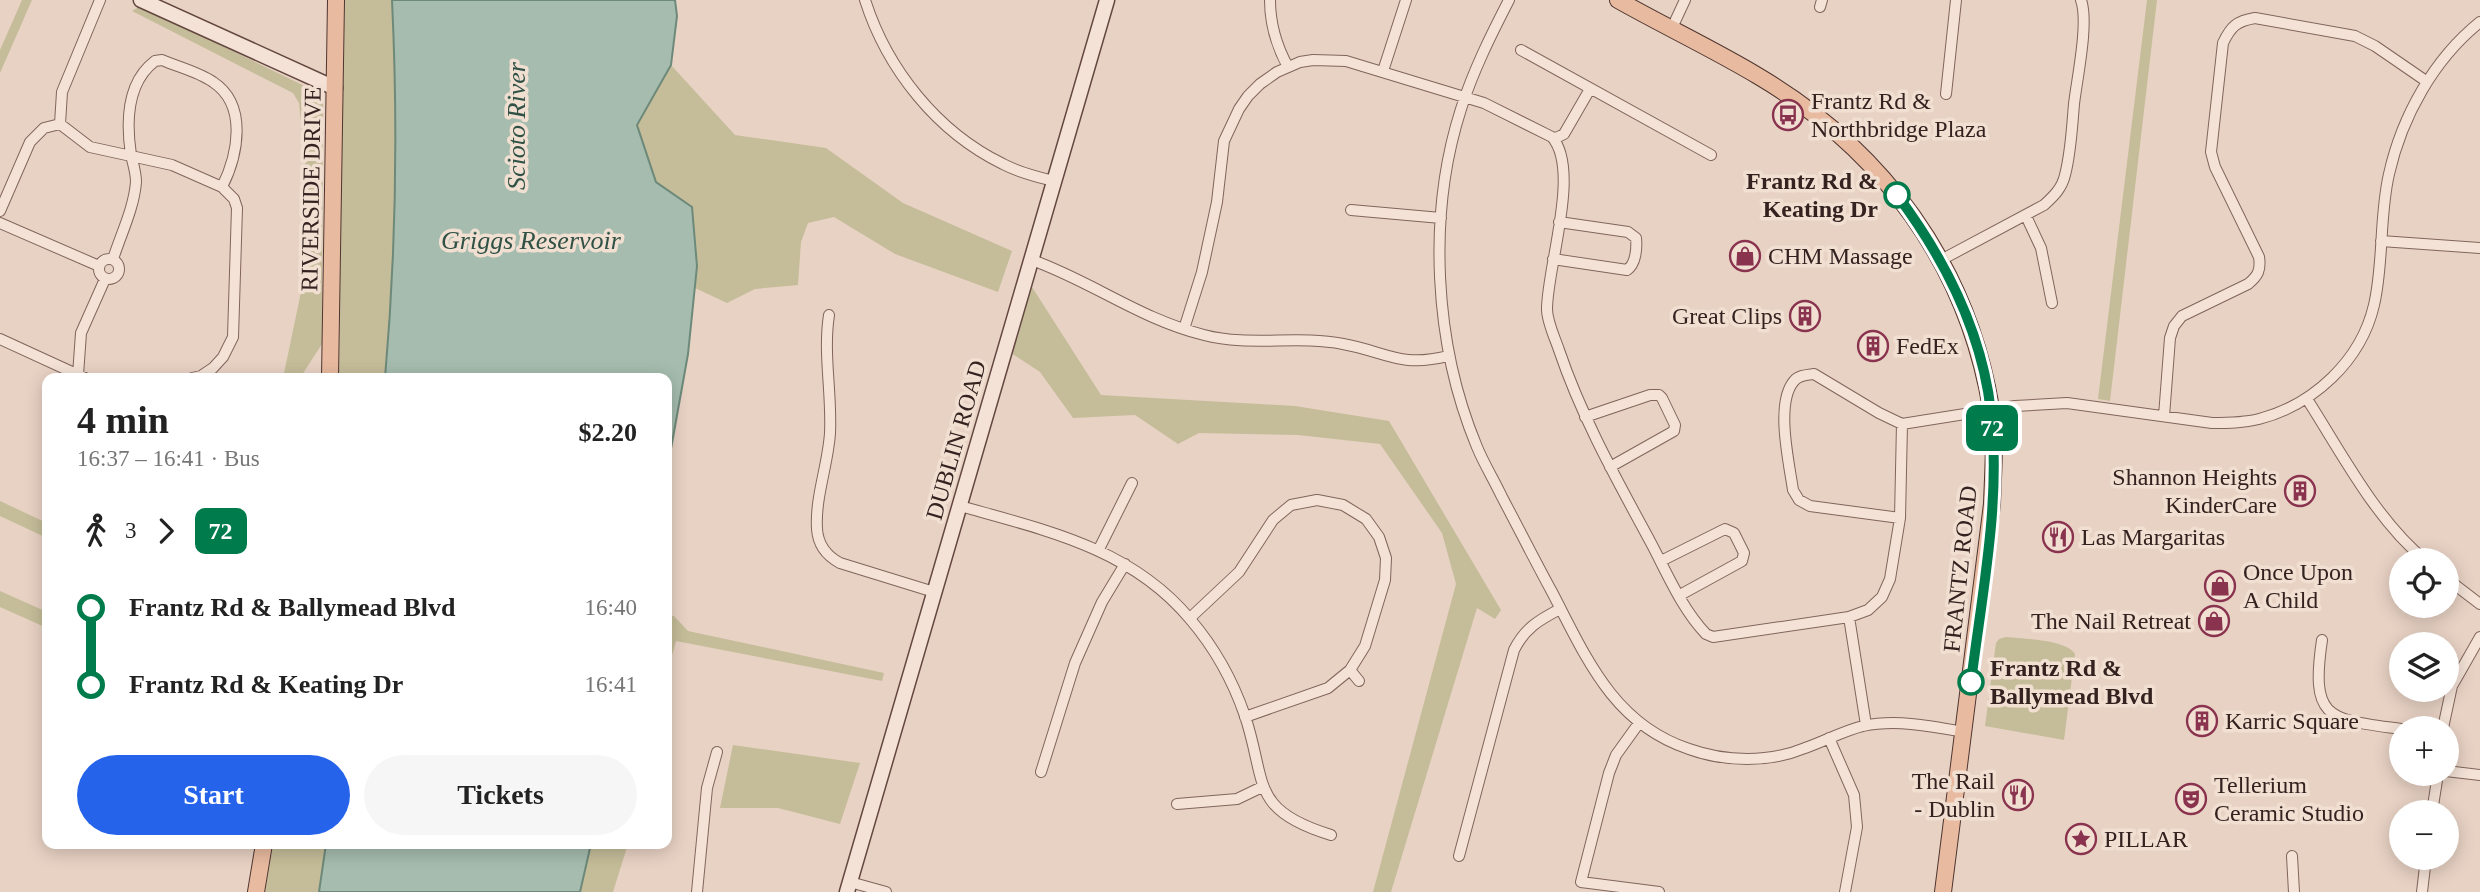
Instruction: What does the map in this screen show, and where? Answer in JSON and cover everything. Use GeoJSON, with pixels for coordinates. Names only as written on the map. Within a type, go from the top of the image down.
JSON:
{"type":"FeatureCollection","features":[{"type":"Feature","properties":{"kind":"main road"},"geometry":{"type":"LineString","coordinates":[[141,0],[335,88]]}},
{"type":"Feature","properties":{"kind":"main road","name":"RIVERSIDE DRIVE"},"geometry":{"type":"LineString","coordinates":[[330,373],[336,0]]}},
{"type":"Feature","properties":{"kind":"main road","name":"DUBLIN ROAD"},"geometry":{"type":"LineString","coordinates":[[849,887],[1107,0]]}},
{"type":"Feature","properties":{"kind":"main road","name":"FRANTZ ROAD"},"geometry":{"type":"LineString","coordinates":[[1618,0],[1759,76],[1847,140],[1898,196],[1941,260],[1972,328],[1991,411],[1994,452],[1993,504],[1942,892]]}},
{"type":"Feature","properties":{"kind":"main road"},"geometry":{"type":"LineString","coordinates":[[256,892],[263,849]]}},
{"type":"Feature","properties":{"kind":"street"},"geometry":{"type":"LineString","coordinates":[[60,124],[62,92],[100,0]]}},
{"type":"Feature","properties":{"kind":"street"},"geometry":{"type":"LineString","coordinates":[[865,0],[892,61],[925,106],[943,124],[982,153],[1005,166],[1054,181]]}},
{"type":"Feature","properties":{"kind":"street"},"geometry":{"type":"LineString","coordinates":[[1270,0],[1270,21],[1275,40],[1288,67]]}},
{"type":"Feature","properties":{"kind":"street"},"geometry":{"type":"LineString","coordinates":[[1383,71],[1406,0]]}},
{"type":"Feature","properties":{"kind":"street"},"geometry":{"type":"LineString","coordinates":[[1509,0],[1465,97],[1452,145],[1441,218],[1442,316],[1448,356],[1477,447],[1560,609],[1604,687],[1639,723],[1666,739],[1689,750],[1729,758],[1783,755],[1866,725],[1920,724],[1964,732]]}},
{"type":"Feature","properties":{"kind":"street"},"geometry":{"type":"LineString","coordinates":[[1671,30],[1685,0]]}},
{"type":"Feature","properties":{"kind":"street"},"geometry":{"type":"LineString","coordinates":[[1946,94],[1956,0]]}},
{"type":"Feature","properties":{"kind":"street"},"geometry":{"type":"LineString","coordinates":[[1941,260],[2025,216],[2058,193],[2065,176],[2083,29],[2081,0]]}},
{"type":"Feature","properties":{"kind":"street"},"geometry":{"type":"LineString","coordinates":[[2164,416],[2170,338],[2174,326],[2182,316],[2248,284],[2256,277],[2260,267],[2259,257],[2215,167],[2211,152],[2223,43],[2229,30],[2241,21],[2255,18],[2355,36],[2375,46],[2427,81]]}},
{"type":"Feature","properties":{"kind":"street"},"geometry":{"type":"LineString","coordinates":[[1900,518],[1810,506],[1800,500],[1793,490],[1782,410],[1793,381],[1803,375],[1814,374],[1878,413],[1902,424],[2015,406],[2067,403],[2211,423],[2235,423],[2259,419],[2306,399],[2336,374],[2352,354],[2374,308],[2391,166],[2402,130],[2427,81],[2465,34],[2480,22]]}},
{"type":"Feature","properties":{"kind":"street"},"geometry":{"type":"LineString","coordinates":[[1521,50],[1711,155]]}},
{"type":"Feature","properties":{"kind":"street"},"geometry":{"type":"LineString","coordinates":[[1184,329],[1202,272],[1217,202],[1224,141],[1230,125],[1248,96],[1260,84],[1288,67],[1300,62],[1328,59],[1346,61],[1465,97],[1516,118],[1552,137],[1558,145],[1564,186],[1546,313],[1572,390],[1610,467],[1680,595],[1706,634],[1713,637],[1849,617],[1868,610],[1882,597],[1890,579],[1900,518],[1902,424]]}},
{"type":"Feature","properties":{"kind":"street"},"geometry":{"type":"LineString","coordinates":[[113,259],[132,204],[136,174],[128,126],[129,103],[142,73],[155,61],[162,60],[212,81],[223,90],[234,106],[237,132],[231,170],[222,187]]}},
{"type":"Feature","properties":{"kind":"street"},"geometry":{"type":"LineString","coordinates":[[1552,137],[1564,134],[1590,89]]}},
{"type":"Feature","properties":{"kind":"street"},"geometry":{"type":"LineString","coordinates":[[60,124],[90,147],[172,164],[222,187],[234,200],[237,208],[233,337],[223,357],[206,373]]}},
{"type":"Feature","properties":{"kind":"street"},"geometry":{"type":"LineString","coordinates":[[0,211],[30,142],[44,128],[60,124]]}},
{"type":"Feature","properties":{"kind":"street"},"geometry":{"type":"LineString","coordinates":[[1351,210],[1441,218]]}},
{"type":"Feature","properties":{"kind":"street"},"geometry":{"type":"LineString","coordinates":[[2025,216],[2041,248],[2052,303]]}},
{"type":"Feature","properties":{"kind":"street"},"geometry":{"type":"LineString","coordinates":[[1553,259],[1627,270],[1633,264],[1636,238],[1633,234],[1559,222]]}},
{"type":"Feature","properties":{"kind":"street"},"geometry":{"type":"LineString","coordinates":[[0,223],[99,265]]}},
{"type":"Feature","properties":{"kind":"street"},"geometry":{"type":"LineString","coordinates":[[2381,241],[2480,248]]}},
{"type":"Feature","properties":{"kind":"street"},"geometry":{"type":"LineString","coordinates":[[105,279],[98,271],[99,265],[102,261],[113,259]]}},
{"type":"Feature","properties":{"kind":"street"},"geometry":{"type":"LineString","coordinates":[[105,279],[116,278],[119,273],[120,268],[113,259]]}},
{"type":"Feature","properties":{"kind":"street"},"geometry":{"type":"LineString","coordinates":[[1032,260],[1076,278],[1144,315],[1184,329],[1232,340],[1335,342],[1412,362],[1448,356]]}},
{"type":"Feature","properties":{"kind":"street"},"geometry":{"type":"LineString","coordinates":[[82,373],[81,333],[105,279]]}},
{"type":"Feature","properties":{"kind":"street"},"geometry":{"type":"LineString","coordinates":[[830,315],[826,348],[831,407],[830,437],[818,506],[817,531],[820,542],[827,555],[840,564],[934,592]]}},
{"type":"Feature","properties":{"kind":"street"},"geometry":{"type":"LineString","coordinates":[[0,340],[75,373]]}},
{"type":"Feature","properties":{"kind":"street"},"geometry":{"type":"LineString","coordinates":[[1585,416],[1650,394],[1662,398],[1675,425],[1674,431],[1610,467]]}},
{"type":"Feature","properties":{"kind":"street"},"geometry":{"type":"LineString","coordinates":[[2306,399],[2374,503],[2412,548]]}},
{"type":"Feature","properties":{"kind":"street"},"geometry":{"type":"LineString","coordinates":[[1099,549],[1132,483]]}},
{"type":"Feature","properties":{"kind":"street"},"geometry":{"type":"LineString","coordinates":[[1189,618],[1239,572],[1280,512],[1291,505],[1304,501],[1330,501],[1360,514],[1374,528],[1384,548],[1386,570],[1372,628],[1365,646],[1350,670],[1328,688],[1245,716]]}},
{"type":"Feature","properties":{"kind":"street"},"geometry":{"type":"LineString","coordinates":[[960,506],[1099,549],[1151,582],[1189,618],[1210,645],[1229,678],[1245,716],[1262,787],[1270,800],[1291,820],[1331,835]]}},
{"type":"Feature","properties":{"kind":"street"},"geometry":{"type":"LineString","coordinates":[[1661,561],[1725,529],[1734,533],[1744,553],[1742,561],[1680,595]]}},
{"type":"Feature","properties":{"kind":"street"},"geometry":{"type":"LineString","coordinates":[[1041,772],[1075,663],[1102,602],[1125,564]]}},
{"type":"Feature","properties":{"kind":"street"},"geometry":{"type":"LineString","coordinates":[[2459,588],[2480,604]]}},
{"type":"Feature","properties":{"kind":"street"},"geometry":{"type":"LineString","coordinates":[[1459,856],[1514,650],[1521,635],[1532,624],[1560,609]]}},
{"type":"Feature","properties":{"kind":"street"},"geometry":{"type":"LineString","coordinates":[[1849,617],[1866,725]]}},
{"type":"Feature","properties":{"kind":"street"},"geometry":{"type":"LineString","coordinates":[[2446,716],[2452,685],[2480,636]]}},
{"type":"Feature","properties":{"kind":"street"},"geometry":{"type":"LineString","coordinates":[[2322,640],[2317,676],[2320,697],[2326,707],[2343,720],[2389,727]]}},
{"type":"Feature","properties":{"kind":"street"},"geometry":{"type":"LineString","coordinates":[[1350,670],[1359,681]]}},
{"type":"Feature","properties":{"kind":"street"},"geometry":{"type":"LineString","coordinates":[[1639,723],[1616,755],[1609,773],[1581,882],[1658,892]]}},
{"type":"Feature","properties":{"kind":"street"},"geometry":{"type":"LineString","coordinates":[[1829,738],[1854,795],[1857,827],[1845,892]]}},
{"type":"Feature","properties":{"kind":"street"},"geometry":{"type":"LineString","coordinates":[[697,892],[707,788],[717,752]]}},
{"type":"Feature","properties":{"kind":"street"},"geometry":{"type":"LineString","coordinates":[[2459,773],[2480,775]]}},
{"type":"Feature","properties":{"kind":"street"},"geometry":{"type":"LineString","coordinates":[[1177,804],[1237,799],[1262,787]]}},
{"type":"Feature","properties":{"kind":"street"},"geometry":{"type":"LineString","coordinates":[[2292,856],[2294,892]]}},
{"type":"Feature","properties":{"kind":"street"},"geometry":{"type":"LineString","coordinates":[[2422,892],[2425,870]]}},
{"type":"Feature","properties":{"kind":"street"},"geometry":{"type":"LineString","coordinates":[[849,887],[886,892]]}},
{"type":"Feature","properties":{"kind":"shaded area"},"geometry":{"type":"Polygon","coordinates":[[[22,0],[32,0],[0,73],[0,50],[22,0]]]}},
{"type":"Feature","properties":{"kind":"shaded area"},"geometry":{"type":"Polygon","coordinates":[[[343,0],[392,0],[395,189],[385,373],[339,373],[343,0]]]}},
{"type":"Feature","properties":{"kind":"shaded area"},"geometry":{"type":"Polygon","coordinates":[[[2147,0],[2157,0],[2110,401],[2098,399],[2147,0]]]}},
{"type":"Feature","properties":{"kind":"shaded area"},"geometry":{"type":"Polygon","coordinates":[[[140,6],[317,92],[323,104],[322,344],[303,373],[284,373],[301,292],[308,188],[299,103],[293,93],[132,11],[140,6]]]}},
{"type":"Feature","properties":{"kind":"shaded area"},"geometry":{"type":"Polygon","coordinates":[[[671,65],[735,135],[826,148],[903,203],[1012,251],[998,292],[895,254],[834,217],[808,223],[801,242],[798,285],[755,289],[727,303],[695,288],[697,266],[692,207],[656,182],[637,125],[671,65]]]}},
{"type":"Feature","properties":{"kind":"shaded area"},"geometry":{"type":"Polygon","coordinates":[[[1032,287],[1101,395],[1295,406],[1389,421],[1501,610],[1495,619],[1477,608],[1391,892],[1373,892],[1456,584],[1442,533],[1380,444],[1298,435],[1199,433],[1178,444],[1135,415],[1073,418],[1040,372],[1011,353],[1032,287]]]}},
{"type":"Feature","properties":{"kind":"shaded area"},"geometry":{"type":"Polygon","coordinates":[[[0,501],[42,521],[42,536],[0,516],[0,501]]]}},
{"type":"Feature","properties":{"kind":"shaded area"},"geometry":{"type":"Polygon","coordinates":[[[0,591],[42,610],[42,626],[0,607],[0,591]]]}},
{"type":"Feature","properties":{"kind":"shaded area"},"geometry":{"type":"Polygon","coordinates":[[[672,616],[688,631],[884,673],[882,681],[676,641],[672,655],[672,616]]]}},
{"type":"Feature","properties":{"kind":"shaded area"},"geometry":{"type":"Polygon","coordinates":[[[2006,637],[2063,645],[2075,654],[2064,740],[1985,726],[1996,643],[2006,637]]]}},
{"type":"Feature","properties":{"kind":"shaded area"},"geometry":{"type":"Polygon","coordinates":[[[733,745],[860,763],[840,824],[778,808],[720,808],[733,745]]]}},
{"type":"Feature","properties":{"kind":"shaded area"},"geometry":{"type":"Polygon","coordinates":[[[272,849],[325,849],[319,892],[265,892],[272,849]]]}},
{"type":"Feature","properties":{"kind":"shaded area"},"geometry":{"type":"Polygon","coordinates":[[[590,849],[626,849],[613,892],[580,892],[590,849]]]}},
{"type":"Feature","properties":{"kind":"water","name":"Griggs Reservoir"},"geometry":{"type":"Polygon","coordinates":[[[392,0],[675,0],[677,16],[671,65],[637,125],[656,182],[692,207],[697,266],[688,354],[672,443],[672,373],[385,373],[392,284],[395,95],[392,0]]]}},
{"type":"Feature","properties":{"kind":"water"},"geometry":{"type":"Polygon","coordinates":[[[325,849],[590,849],[580,892],[319,892],[325,849]]]}},
{"type":"Feature","properties":{"kind":"bus line","name":"72"},"geometry":{"type":"LineString","coordinates":[[1897,195],[1924,231],[1958,295],[1972,328],[1991,411],[1994,452],[1993,504],[1971,682]]}},
{"type":"Feature","properties":{"kind":"place","name":"Frantz Rd & Northbridge Plaza"},"geometry":{"type":"Point","coordinates":[1788,115]}},
{"type":"Feature","properties":{"kind":"place","name":"Frantz Rd & Keating Dr"},"geometry":{"type":"Point","coordinates":[1897,195]}},
{"type":"Feature","properties":{"kind":"place","name":"CHM Massage"},"geometry":{"type":"Point","coordinates":[1745,256]}},
{"type":"Feature","properties":{"kind":"place","name":"Great Clips"},"geometry":{"type":"Point","coordinates":[1805,316]}},
{"type":"Feature","properties":{"kind":"place","name":"FedEx"},"geometry":{"type":"Point","coordinates":[1873,346]}},
{"type":"Feature","properties":{"kind":"place","name":"Shannon Heights KinderCare"},"geometry":{"type":"Point","coordinates":[2300,491]}},
{"type":"Feature","properties":{"kind":"place","name":"Las Margaritas"},"geometry":{"type":"Point","coordinates":[2058,537]}},
{"type":"Feature","properties":{"kind":"place","name":"Once Upon A Child"},"geometry":{"type":"Point","coordinates":[2220,586]}},
{"type":"Feature","properties":{"kind":"place","name":"The Nail Retreat"},"geometry":{"type":"Point","coordinates":[2214,621]}},
{"type":"Feature","properties":{"kind":"place","name":"Frantz Rd & Ballymead Blvd"},"geometry":{"type":"Point","coordinates":[1971,682]}},
{"type":"Feature","properties":{"kind":"place","name":"Karric Square"},"geometry":{"type":"Point","coordinates":[2202,721]}},
{"type":"Feature","properties":{"kind":"place","name":"The Rail - Dublin"},"geometry":{"type":"Point","coordinates":[2018,795]}},
{"type":"Feature","properties":{"kind":"place","name":"Tellerium Ceramic Studio"},"geometry":{"type":"Point","coordinates":[2191,799]}},
{"type":"Feature","properties":{"kind":"place","name":"PILLAR"},"geometry":{"type":"Point","coordinates":[2081,839]}},
{"type":"Feature","properties":{"kind":"water label","name":"Scioto River"},"geometry":{"type":"Point","coordinates":[516,126]}}]}
